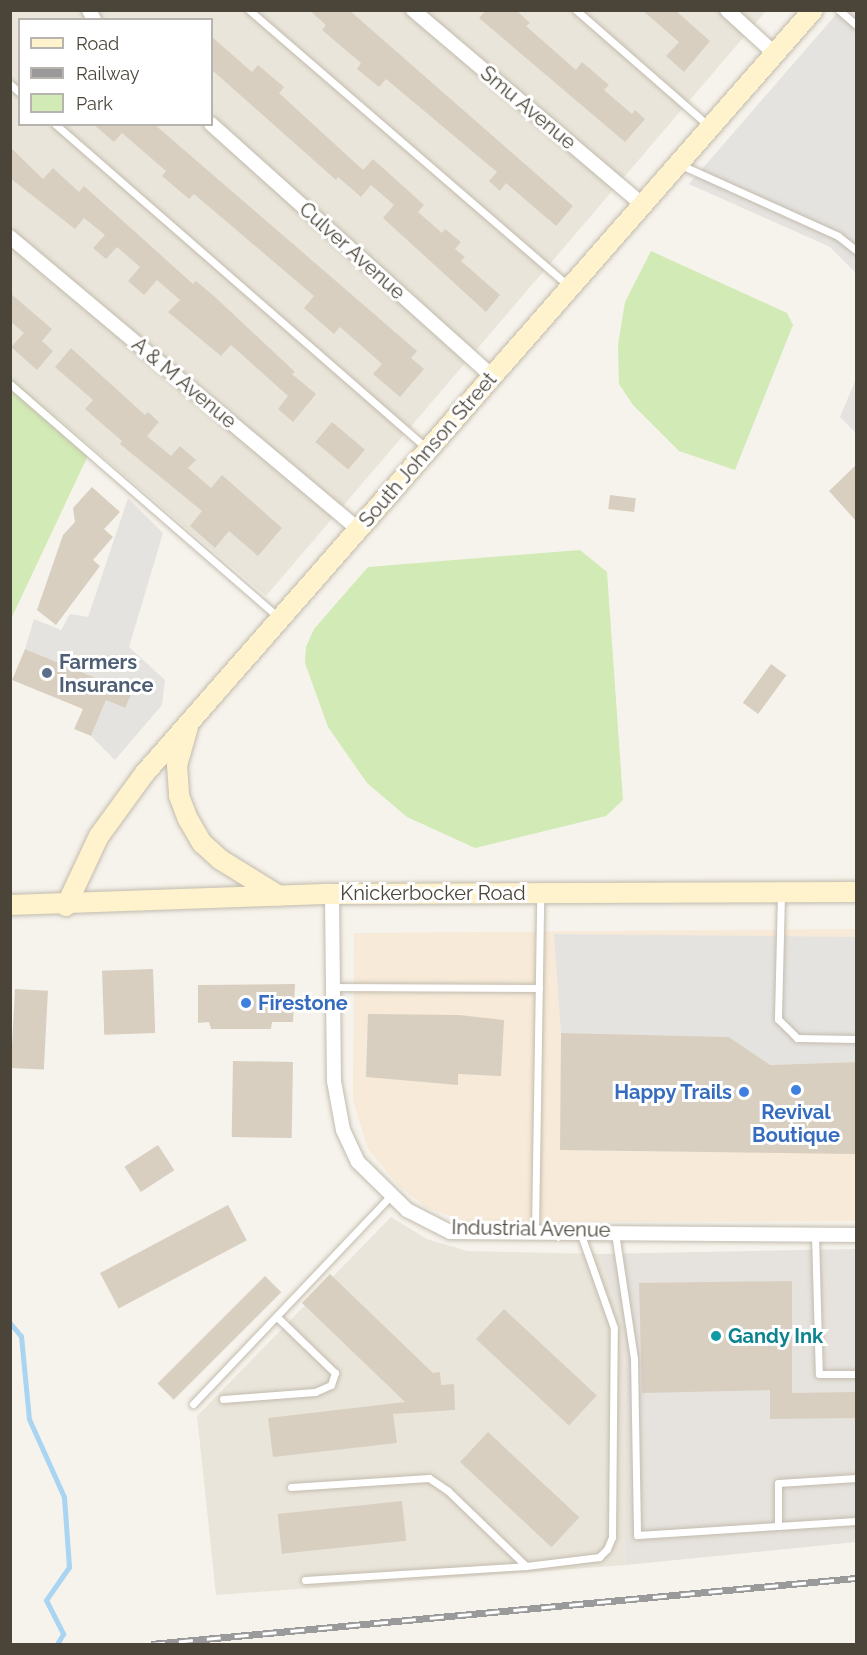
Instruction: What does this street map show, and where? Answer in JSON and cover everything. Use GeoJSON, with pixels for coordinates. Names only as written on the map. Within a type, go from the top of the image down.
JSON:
{"type":"FeatureCollection","features":[{"type":"Feature","properties":{"kind":"main road","name":"South Johnson Street"},"geometry":{"type":"LineString","coordinates":[[66,906],[99,836],[145,773],[813,10]]}},
{"type":"Feature","properties":{"kind":"main road"},"geometry":{"type":"LineString","coordinates":[[189,723],[177,765],[179,796],[189,819],[202,843],[221,860],[279,896]]}},
{"type":"Feature","properties":{"kind":"main road","name":"Knickerbocker Road"},"geometry":{"type":"LineString","coordinates":[[10,905],[66,906],[332,894],[856,892]]}},
{"type":"Feature","properties":{"kind":"street","name":"Smu Avenue"},"geometry":{"type":"LineString","coordinates":[[413,10],[643,205]]}},
{"type":"Feature","properties":{"kind":"street"},"geometry":{"type":"LineString","coordinates":[[727,10],[775,54]]}},
{"type":"Feature","properties":{"kind":"street","name":"Culver Avenue"},"geometry":{"type":"LineString","coordinates":[[213,126],[493,377]]}},
{"type":"Feature","properties":{"kind":"street","name":"A & M Avenue"},"geometry":{"type":"LineString","coordinates":[[10,237],[358,530]]}},
{"type":"Feature","properties":{"kind":"street","name":"Industrial Avenue"},"geometry":{"type":"LineString","coordinates":[[332,894],[334,1081],[343,1130],[358,1162],[407,1210],[450,1232],[579,1230],[856,1234]]}},
{"type":"Feature","properties":{"kind":"lane"},"geometry":{"type":"LineString","coordinates":[[249,10],[571,287]]}},
{"type":"Feature","properties":{"kind":"lane"},"geometry":{"type":"LineString","coordinates":[[576,10],[710,128]]}},
{"type":"Feature","properties":{"kind":"lane"},"geometry":{"type":"LineString","coordinates":[[839,10],[856,26]]}},
{"type":"Feature","properties":{"kind":"lane"},"geometry":{"type":"LineString","coordinates":[[57,126],[428,450]]}},
{"type":"Feature","properties":{"kind":"lane"},"geometry":{"type":"LineString","coordinates":[[678,164],[838,236],[856,250]]}},
{"type":"Feature","properties":{"kind":"lane"},"geometry":{"type":"LineString","coordinates":[[10,384],[280,619]]}},
{"type":"Feature","properties":{"kind":"lane"},"geometry":{"type":"LineString","coordinates":[[781,892],[778,1019],[797,1038],[856,1039]]}},
{"type":"Feature","properties":{"kind":"lane"},"geometry":{"type":"LineString","coordinates":[[535,1230],[540,893]]}},
{"type":"Feature","properties":{"kind":"lane"},"geometry":{"type":"LineString","coordinates":[[333,987],[539,988]]}},
{"type":"Feature","properties":{"kind":"lane"},"geometry":{"type":"LineString","coordinates":[[193,1404],[278,1318],[392,1194]]}},
{"type":"Feature","properties":{"kind":"lane"},"geometry":{"type":"LineString","coordinates":[[304,1580],[526,1566],[599,1557],[612,1537],[614,1328],[579,1230]]}},
{"type":"Feature","properties":{"kind":"lane"},"geometry":{"type":"LineString","coordinates":[[615,1231],[634,1359],[637,1535],[856,1521]]}},
{"type":"Feature","properties":{"kind":"lane"},"geometry":{"type":"LineString","coordinates":[[815,1235],[819,1374],[856,1374]]}},
{"type":"Feature","properties":{"kind":"lane"},"geometry":{"type":"LineString","coordinates":[[223,1399],[315,1392],[332,1384],[335,1373],[278,1318]]}},
{"type":"Feature","properties":{"kind":"lane"},"geometry":{"type":"LineString","coordinates":[[778,1526],[778,1483],[856,1478]]}},
{"type":"Feature","properties":{"kind":"lane"},"geometry":{"type":"LineString","coordinates":[[291,1487],[429,1479],[448,1491],[526,1566]]}},
{"type":"Feature","properties":{"kind":"shaded area"},"geometry":{"type":"Polygon","coordinates":[[[11,11],[766,11],[266,596],[11,378],[11,11]]]}},
{"type":"Feature","properties":{"kind":"shaded area"},"geometry":{"type":"Polygon","coordinates":[[[839,11],[856,11],[856,273],[830,247],[689,184],[839,11]]]}},
{"type":"Feature","properties":{"kind":"shaded area"},"geometry":{"type":"Polygon","coordinates":[[[856,379],[856,433],[840,417],[856,379]]]}},
{"type":"Feature","properties":{"kind":"shaded area"},"geometry":{"type":"Polygon","coordinates":[[[128,498],[163,533],[129,647],[165,680],[162,705],[115,760],[91,736],[106,700],[125,708],[131,693],[25,649],[34,619],[61,630],[70,614],[88,617],[128,498]]]}},
{"type":"Feature","properties":{"kind":"shaded area"},"geometry":{"type":"Polygon","coordinates":[[[856,929],[856,1221],[468,1222],[427,1208],[399,1186],[368,1149],[353,1100],[354,933],[856,929]]]}},
{"type":"Feature","properties":{"kind":"shaded area"},"geometry":{"type":"Polygon","coordinates":[[[554,934],[856,937],[856,1062],[770,1065],[729,1037],[561,1033],[554,934]]]}},
{"type":"Feature","properties":{"kind":"shaded area"},"geometry":{"type":"Polygon","coordinates":[[[391,1217],[427,1239],[467,1251],[600,1254],[626,1332],[626,1565],[216,1595],[197,1416],[391,1217]]]}},
{"type":"Feature","properties":{"kind":"shaded area"},"geometry":{"type":"Polygon","coordinates":[[[856,1249],[856,1542],[626,1565],[626,1332],[600,1254],[856,1249]]]}},
{"type":"Feature","properties":{"kind":"green space"},"geometry":{"type":"Polygon","coordinates":[[[651,251],[787,313],[793,325],[735,470],[679,451],[633,405],[619,384],[618,345],[625,302],[651,251]]]}},
{"type":"Feature","properties":{"kind":"green space"},"geometry":{"type":"Polygon","coordinates":[[[11,378],[91,449],[11,619],[11,378]]]}},
{"type":"Feature","properties":{"kind":"green space"},"geometry":{"type":"Polygon","coordinates":[[[580,550],[607,572],[623,800],[606,816],[475,848],[407,817],[367,783],[328,727],[305,663],[306,647],[314,629],[368,567],[580,550]]]}},
{"type":"Feature","properties":{"kind":"building"},"geometry":{"type":"Polygon","coordinates":[[[309,10],[349,10],[573,206],[556,226],[506,183],[500,191],[489,181],[497,172],[386,79],[379,87],[357,69],[361,63],[322,30],[326,25],[309,10]]]}},
{"type":"Feature","properties":{"kind":"building"},"geometry":{"type":"Polygon","coordinates":[[[486,10],[516,10],[530,23],[526,26],[576,70],[582,62],[609,85],[604,90],[632,114],[635,110],[645,119],[625,142],[479,18],[486,10]]]}},
{"type":"Feature","properties":{"kind":"building"},"geometry":{"type":"Polygon","coordinates":[[[642,10],[675,10],[710,41],[684,72],[666,56],[679,42],[642,10]]]}},
{"type":"Feature","properties":{"kind":"building"},"geometry":{"type":"Polygon","coordinates":[[[213,38],[252,72],[258,65],[284,87],[279,93],[363,170],[373,159],[424,205],[418,212],[442,233],[445,229],[461,242],[455,249],[465,257],[461,261],[500,295],[486,312],[383,218],[394,205],[371,185],[361,197],[338,177],[336,180],[213,71],[213,38]]]}},
{"type":"Feature","properties":{"kind":"building"},"geometry":{"type":"Polygon","coordinates":[[[95,126],[156,126],[417,351],[411,358],[424,369],[400,397],[373,374],[382,364],[340,327],[334,334],[304,308],[314,296],[194,194],[189,199],[162,176],[166,171],[122,133],[114,142],[95,126]]]}},
{"type":"Feature","properties":{"kind":"building"},"geometry":{"type":"Polygon","coordinates":[[[10,147],[43,179],[53,168],[79,192],[84,186],[193,284],[196,281],[215,297],[295,372],[292,374],[316,394],[293,422],[278,409],[288,396],[231,345],[221,356],[168,312],[180,300],[157,280],[144,295],[128,281],[140,267],[117,247],[106,259],[93,248],[105,235],[84,218],[75,229],[10,178],[10,147]]]}},
{"type":"Feature","properties":{"kind":"building"},"geometry":{"type":"Polygon","coordinates":[[[10,293],[52,329],[42,341],[53,351],[37,370],[11,347],[24,333],[10,321],[10,293]]]}},
{"type":"Feature","properties":{"kind":"building"},"geometry":{"type":"Polygon","coordinates":[[[71,348],[145,415],[148,412],[159,422],[147,436],[171,456],[180,446],[196,460],[188,468],[211,488],[222,475],[282,528],[258,556],[229,531],[215,548],[190,526],[202,511],[120,444],[122,441],[85,409],[93,400],[55,367],[71,348]]]}},
{"type":"Feature","properties":{"kind":"building"},"geometry":{"type":"Polygon","coordinates":[[[332,422],[365,450],[348,470],[315,442],[332,422]]]}},
{"type":"Feature","properties":{"kind":"building"},"geometry":{"type":"Polygon","coordinates":[[[856,465],[856,521],[829,491],[856,465]]]}},
{"type":"Feature","properties":{"kind":"building"},"geometry":{"type":"Polygon","coordinates":[[[92,487],[120,512],[104,529],[113,537],[93,560],[100,566],[56,625],[37,610],[63,535],[75,522],[73,508],[92,487]]]}},
{"type":"Feature","properties":{"kind":"building"},"geometry":{"type":"Polygon","coordinates":[[[610,495],[636,498],[634,512],[608,509],[610,495]]]}},
{"type":"Feature","properties":{"kind":"building"},"geometry":{"type":"Polygon","coordinates":[[[25,649],[132,693],[125,708],[106,700],[91,736],[74,729],[83,709],[12,680],[25,649]]]}},
{"type":"Feature","properties":{"kind":"building"},"geometry":{"type":"Polygon","coordinates":[[[771,664],[786,675],[758,714],[743,703],[771,664]]]}},
{"type":"Feature","properties":{"kind":"building"},"geometry":{"type":"Polygon","coordinates":[[[153,969],[155,1033],[104,1035],[102,971],[153,969]]]}},
{"type":"Feature","properties":{"kind":"building","name":"Firestone"},"geometry":{"type":"Polygon","coordinates":[[[295,984],[293,1022],[272,1022],[271,1029],[211,1029],[209,1022],[198,1023],[198,985],[295,984]]]}},
{"type":"Feature","properties":{"kind":"building"},"geometry":{"type":"Polygon","coordinates":[[[15,989],[48,991],[44,1070],[11,1068],[15,989]]]}},
{"type":"Feature","properties":{"kind":"building"},"geometry":{"type":"Polygon","coordinates":[[[368,1014],[459,1015],[504,1020],[501,1076],[458,1074],[458,1085],[366,1077],[368,1014]]]}},
{"type":"Feature","properties":{"kind":"building"},"geometry":{"type":"Polygon","coordinates":[[[561,1033],[729,1037],[770,1065],[856,1062],[856,1154],[560,1150],[561,1033]]]}},
{"type":"Feature","properties":{"kind":"building"},"geometry":{"type":"Polygon","coordinates":[[[233,1061],[293,1062],[292,1138],[232,1137],[233,1061]]]}},
{"type":"Feature","properties":{"kind":"building"},"geometry":{"type":"Polygon","coordinates":[[[158,1145],[174,1170],[141,1192],[124,1167],[158,1145]]]}},
{"type":"Feature","properties":{"kind":"building"},"geometry":{"type":"Polygon","coordinates":[[[228,1205],[247,1240],[119,1308],[100,1273],[228,1205]]]}},
{"type":"Feature","properties":{"kind":"building"},"geometry":{"type":"Polygon","coordinates":[[[330,1274],[433,1373],[440,1372],[441,1385],[454,1384],[455,1410],[393,1414],[397,1443],[273,1457],[268,1418],[405,1402],[302,1303],[330,1274]]]}},
{"type":"Feature","properties":{"kind":"building"},"geometry":{"type":"Polygon","coordinates":[[[265,1276],[281,1292],[174,1400],[158,1383],[265,1276]]]}},
{"type":"Feature","properties":{"kind":"building","name":"Gandy Ink"},"geometry":{"type":"Polygon","coordinates":[[[792,1281],[792,1393],[856,1392],[856,1418],[770,1419],[770,1390],[642,1393],[639,1283],[792,1281]]]}},
{"type":"Feature","properties":{"kind":"building"},"geometry":{"type":"Polygon","coordinates":[[[504,1309],[597,1396],[569,1426],[476,1339],[504,1309]]]}},
{"type":"Feature","properties":{"kind":"building"},"geometry":{"type":"Polygon","coordinates":[[[488,1432],[579,1517],[551,1547],[460,1462],[488,1432]]]}},
{"type":"Feature","properties":{"kind":"building"},"geometry":{"type":"Polygon","coordinates":[[[402,1501],[406,1541],[282,1554],[278,1514],[402,1501]]]}},
{"type":"Feature","properties":{"kind":"waterway"},"geometry":{"type":"LineString","coordinates":[[10,1323],[21,1336],[29,1419],[64,1497],[69,1567],[46,1600],[63,1634],[57,1644]]}},
{"type":"Feature","properties":{"kind":"railway"},"geometry":{"type":"LineString","coordinates":[[151,1644],[856,1578]]}},
{"type":"Feature","properties":{"kind":"place","name":"Farmers Insurance"},"geometry":{"type":"Point","coordinates":[47,673]}},
{"type":"Feature","properties":{"kind":"place","name":"Firestone"},"geometry":{"type":"Point","coordinates":[246,1003]}},
{"type":"Feature","properties":{"kind":"place","name":"Revival Boutique"},"geometry":{"type":"Point","coordinates":[796,1090]}},
{"type":"Feature","properties":{"kind":"place","name":"Happy Trails"},"geometry":{"type":"Point","coordinates":[744,1092]}},
{"type":"Feature","properties":{"kind":"place","name":"Gandy Ink"},"geometry":{"type":"Point","coordinates":[716,1336]}}]}
